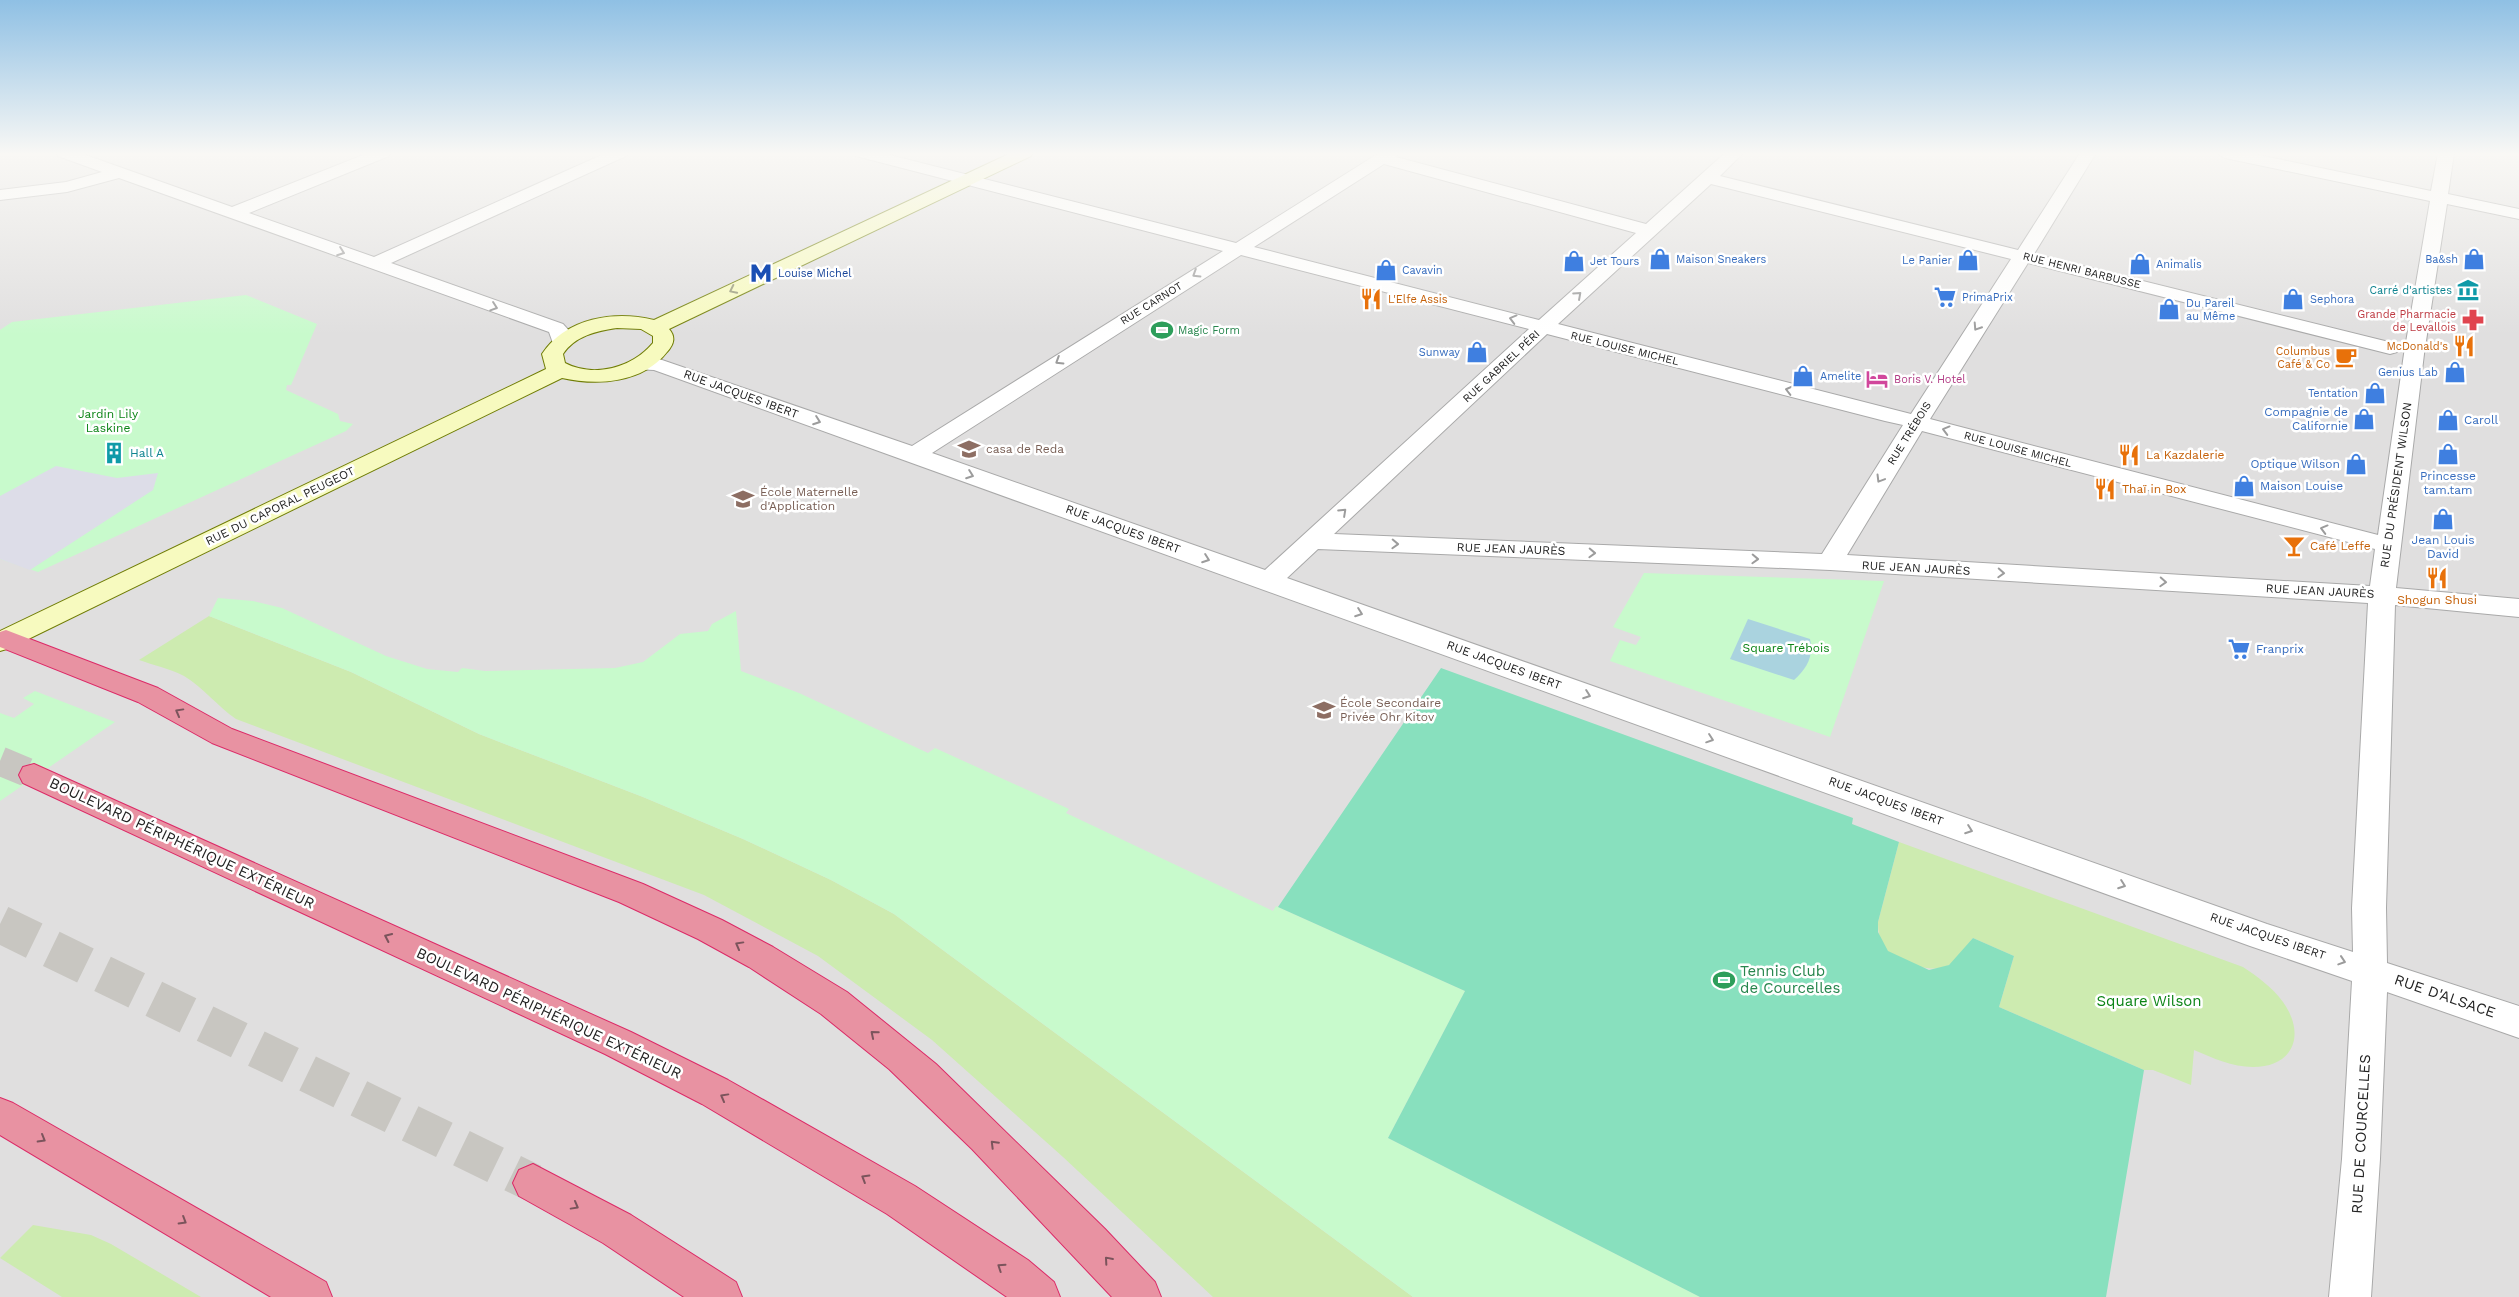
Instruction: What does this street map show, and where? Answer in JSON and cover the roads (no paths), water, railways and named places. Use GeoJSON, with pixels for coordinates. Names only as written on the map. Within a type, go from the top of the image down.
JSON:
{"type":"FeatureCollection","features":[{"type":"Feature","properties":{"kind":"highway"},"geometry":{"type":"LineString","coordinates":[[2,639],[148,694],[222,736],[631,893],[696,922],[764,959],[834,1003],[936,1086],[1100,1251],[1140,1297]]}},
{"type":"Feature","properties":{"kind":"highway","name":"BOULEVARD PÉRIPHÉRIQUE EXTÉRIEUR"},"geometry":{"type":"LineString","coordinates":[[34,775],[618,1043],[715,1092],[901,1200],[1013,1276],[1039,1297]]}},
{"type":"Feature","properties":{"kind":"highway"},"geometry":{"type":"LineString","coordinates":[[0,1115],[310,1297]]}},
{"type":"Feature","properties":{"kind":"highway"},"geometry":{"type":"LineString","coordinates":[[532,1182],[617,1229],[721,1297]]}},
{"type":"Feature","properties":{"kind":"main road"},"geometry":{"type":"LineString","coordinates":[[656,327],[810,252],[895,214]]}},
{"type":"Feature","properties":{"kind":"main road"},"geometry":{"type":"LineString","coordinates":[[628,322],[656,327],[663,334],[664,344],[655,355],[638,366],[595,376],[574,375],[561,370],[552,360],[552,354],[561,342],[576,332],[607,324],[628,322]]}},
{"type":"Feature","properties":{"kind":"main road","name":"RUE DU CAPORAL PEUGEOT"},"geometry":{"type":"LineString","coordinates":[[2,639],[561,370]]}},
{"type":"Feature","properties":{"kind":"street"},"geometry":{"type":"LineString","coordinates":[[234,214],[556,328],[562,334],[561,342]]}},
{"type":"Feature","properties":{"kind":"street"},"geometry":{"type":"LineString","coordinates":[[373,264],[485,214]]}},
{"type":"Feature","properties":{"kind":"street","name":"RUE LOUISE MICHEL"},"geometry":{"type":"LineString","coordinates":[[1098,214],[2388,545]]}},
{"type":"Feature","properties":{"kind":"street","name":"RUE CARNOT"},"geometry":{"type":"LineString","coordinates":[[913,455],[1292,214]]}},
{"type":"Feature","properties":{"kind":"street"},"geometry":{"type":"LineString","coordinates":[[1589,214],[1650,231]]}},
{"type":"Feature","properties":{"kind":"street","name":"RUE GABRIEL PÉRI"},"geometry":{"type":"LineString","coordinates":[[1270,582],[1311,541],[1669,214]]}},
{"type":"Feature","properties":{"kind":"street","name":"RUE HENRI BARBUSSE"},"geometry":{"type":"LineString","coordinates":[[1853,214],[2390,348]]}},
{"type":"Feature","properties":{"kind":"street","name":"RUE TRÉBOIS"},"geometry":{"type":"LineString","coordinates":[[1830,562],[1915,422],[2050,214]]}},
{"type":"Feature","properties":{"kind":"street","name":"RUE DU PRÉSIDENT WILSON"},"geometry":{"type":"LineString","coordinates":[[2370,970],[2369,908],[2382,595],[2414,354],[2436,214]]}},
{"type":"Feature","properties":{"kind":"street","name":"RUE JACQUES IBERT"},"geometry":{"type":"LineString","coordinates":[[638,366],[654,364],[676,370],[2262,936],[2370,970]]}},
{"type":"Feature","properties":{"kind":"street","name":"RUE JEAN JAURÈS"},"geometry":{"type":"LineString","coordinates":[[1311,541],[1830,562],[2382,595],[2519,608]]}},
{"type":"Feature","properties":{"kind":"street","name":"RUE D'ALSACE"},"geometry":{"type":"LineString","coordinates":[[2370,970],[2519,1022]]}},
{"type":"Feature","properties":{"kind":"street","name":"RUE DE COURCELLES"},"geometry":{"type":"LineString","coordinates":[[2350,1297],[2361,1159],[2370,970]]}},
{"type":"Feature","properties":{"kind":"water"},"geometry":{"type":"Polygon","coordinates":[[[1748,619],[1810,639],[1810,656],[1803,671],[1794,680],[1730,659],[1748,619]]]}},
{"type":"Feature","properties":{"kind":"tunnel"},"geometry":{"type":"LineString","coordinates":[[0,761],[34,775]]}},
{"type":"Feature","properties":{"kind":"tunnel"},"geometry":{"type":"LineString","coordinates":[[0,924],[533,1183]]}},
{"type":"Feature","properties":{"kind":"place","name":"Maison Sneakers"},"geometry":{"type":"Point","coordinates":[1660,259]}},
{"type":"Feature","properties":{"kind":"place","name":"Ba&sh"},"geometry":{"type":"Point","coordinates":[2474,259]}},
{"type":"Feature","properties":{"kind":"place","name":"Le Panier"},"geometry":{"type":"Point","coordinates":[1968,260]}},
{"type":"Feature","properties":{"kind":"place","name":"Jet Tours"},"geometry":{"type":"Point","coordinates":[1574,261]}},
{"type":"Feature","properties":{"kind":"place","name":"Animalis"},"geometry":{"type":"Point","coordinates":[2140,264]}},
{"type":"Feature","properties":{"kind":"place","name":"Cavavin"},"geometry":{"type":"Point","coordinates":[1386,270]}},
{"type":"Feature","properties":{"kind":"place","name":"Louise Michel"},"geometry":{"type":"Point","coordinates":[761,273]}},
{"type":"Feature","properties":{"kind":"place","name":"Carré d'artistes"},"geometry":{"type":"Point","coordinates":[2468,290]}},
{"type":"Feature","properties":{"kind":"place","name":"PrimaPrix"},"geometry":{"type":"Point","coordinates":[1945,297]}},
{"type":"Feature","properties":{"kind":"place","name":"L'Elfe Assis"},"geometry":{"type":"Point","coordinates":[1371,299]}},
{"type":"Feature","properties":{"kind":"place","name":"Sephora"},"geometry":{"type":"Point","coordinates":[2293,299]}},
{"type":"Feature","properties":{"kind":"place","name":"Du Pareil au Même"},"geometry":{"type":"Point","coordinates":[2169,309]}},
{"type":"Feature","properties":{"kind":"place","name":"Grande Pharmacie de Levallois"},"geometry":{"type":"Point","coordinates":[2473,320]}},
{"type":"Feature","properties":{"kind":"place","name":"Magic Form"},"geometry":{"type":"Point","coordinates":[1162,330]}},
{"type":"Feature","properties":{"kind":"place","name":"McDonald's"},"geometry":{"type":"Point","coordinates":[2464,346]}},
{"type":"Feature","properties":{"kind":"place","name":"Sunway"},"geometry":{"type":"Point","coordinates":[1477,352]}},
{"type":"Feature","properties":{"kind":"place","name":"Columbus Café & Co"},"geometry":{"type":"Point","coordinates":[2346,357]}},
{"type":"Feature","properties":{"kind":"place","name":"Genius Lab"},"geometry":{"type":"Point","coordinates":[2455,372]}},
{"type":"Feature","properties":{"kind":"place","name":"Amelite"},"geometry":{"type":"Point","coordinates":[1803,376]}},
{"type":"Feature","properties":{"kind":"place","name":"Boris V. Hotel"},"geometry":{"type":"Point","coordinates":[1877,379]}},
{"type":"Feature","properties":{"kind":"place","name":"Tentation"},"geometry":{"type":"Point","coordinates":[2375,393]}},
{"type":"Feature","properties":{"kind":"place","name":"Compagnie de Californie"},"geometry":{"type":"Point","coordinates":[2364,419]}},
{"type":"Feature","properties":{"kind":"place","name":"Caroll"},"geometry":{"type":"Point","coordinates":[2448,420]}},
{"type":"Feature","properties":{"kind":"place","name":"casa de Reda"},"geometry":{"type":"Point","coordinates":[969,449]}},
{"type":"Feature","properties":{"kind":"place","name":"Hall A"},"geometry":{"type":"Point","coordinates":[114,453]}},
{"type":"Feature","properties":{"kind":"place","name":"Princesse tam.tam"},"geometry":{"type":"Point","coordinates":[2448,454]}},
{"type":"Feature","properties":{"kind":"place","name":"La Kazdalerie"},"geometry":{"type":"Point","coordinates":[2129,455]}},
{"type":"Feature","properties":{"kind":"place","name":"Optique Wilson"},"geometry":{"type":"Point","coordinates":[2356,464]}},
{"type":"Feature","properties":{"kind":"place","name":"Maison Louise"},"geometry":{"type":"Point","coordinates":[2244,486]}},
{"type":"Feature","properties":{"kind":"place","name":"Thaï in Box"},"geometry":{"type":"Point","coordinates":[2105,489]}},
{"type":"Feature","properties":{"kind":"place","name":"École Maternelle d'Application"},"geometry":{"type":"Point","coordinates":[743,499]}},
{"type":"Feature","properties":{"kind":"place","name":"Jean Louis David"},"geometry":{"type":"Point","coordinates":[2443,519]}},
{"type":"Feature","properties":{"kind":"place","name":"Café Leffe"},"geometry":{"type":"Point","coordinates":[2294,546]}},
{"type":"Feature","properties":{"kind":"place","name":"Shogun Shusi"},"geometry":{"type":"Point","coordinates":[2437,578]}},
{"type":"Feature","properties":{"kind":"place","name":"Franprix"},"geometry":{"type":"Point","coordinates":[2239,649]}},
{"type":"Feature","properties":{"kind":"place","name":"École Secondaire Privée Ohr Kitov"},"geometry":{"type":"Point","coordinates":[1324,710]}},
{"type":"Feature","properties":{"kind":"place","name":"Tennis Club de Courcelles"},"geometry":{"type":"Point","coordinates":[1724,980]}},
{"type":"Feature","properties":{"kind":"park label","name":"Jardin Lily Laskine"},"geometry":{"type":"Point","coordinates":[108,421]}},
{"type":"Feature","properties":{"kind":"park label","name":"Square Trébois"},"geometry":{"type":"Point","coordinates":[1786,648]}},
{"type":"Feature","properties":{"kind":"park label","name":"Square Wilson"},"geometry":{"type":"Point","coordinates":[2149,1001]}}]}
